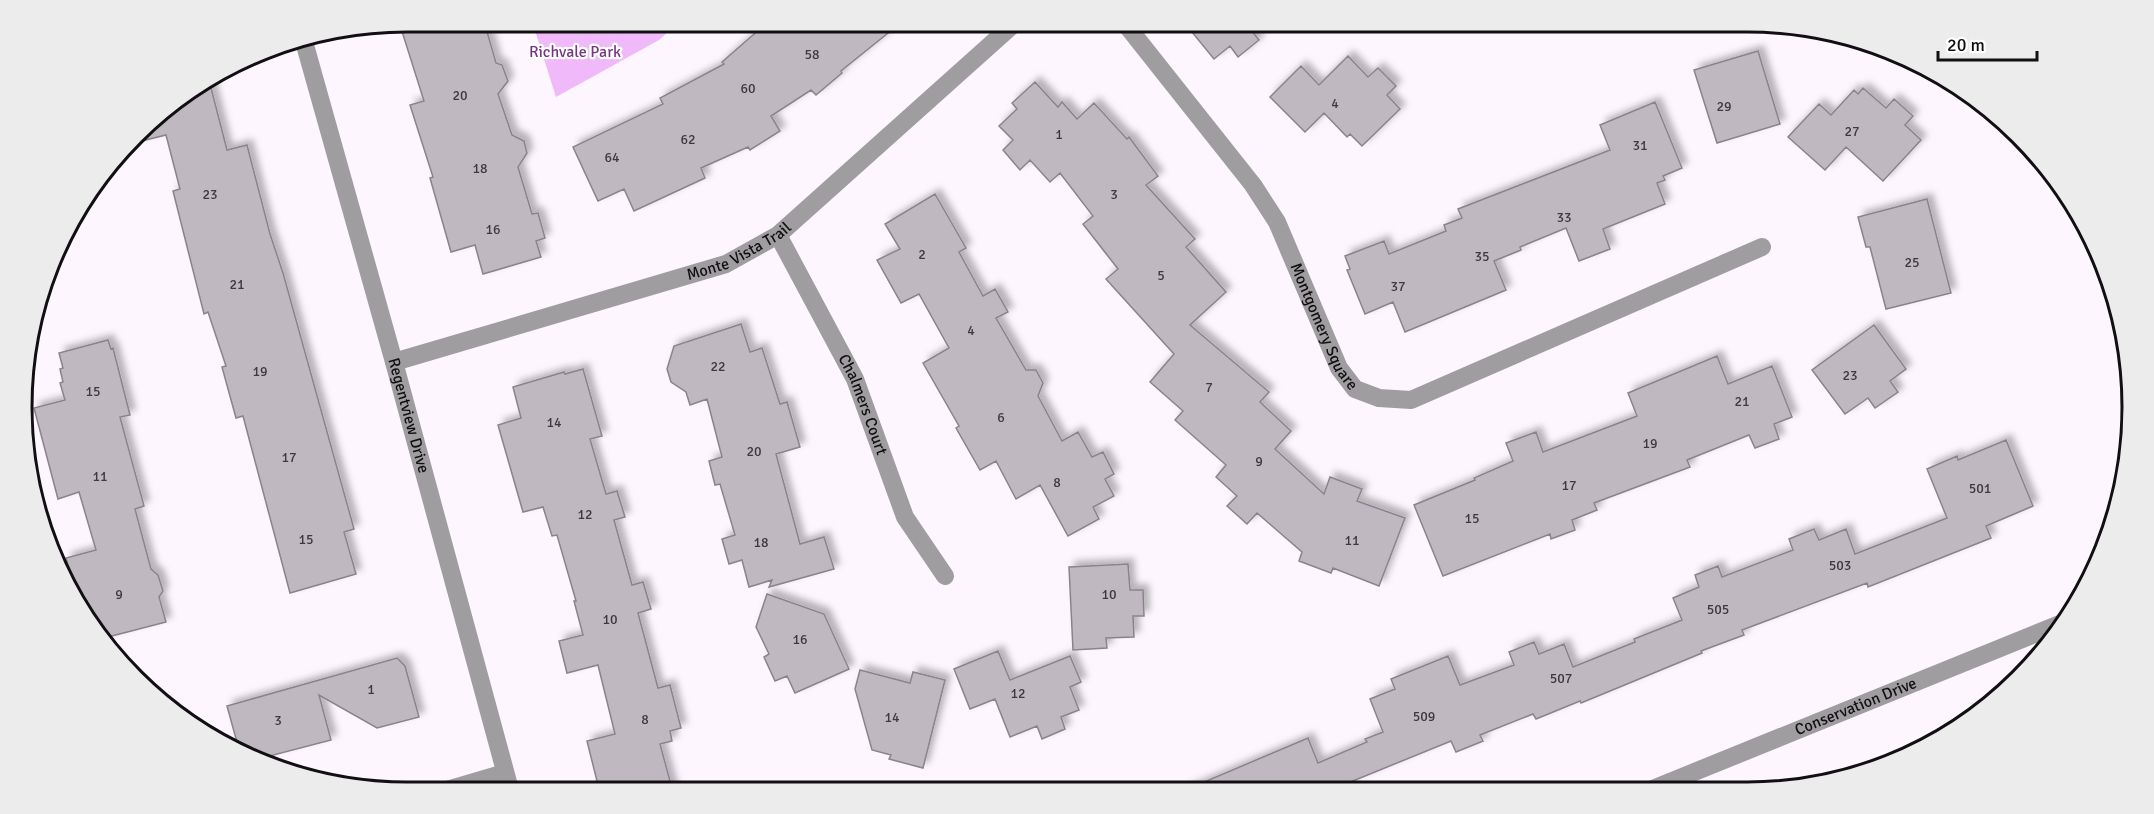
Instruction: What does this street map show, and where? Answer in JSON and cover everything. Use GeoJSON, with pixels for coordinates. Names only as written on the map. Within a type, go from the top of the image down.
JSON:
{"type":"FeatureCollection","features":[{"type":"Feature","properties":{"kind":"street","name":"Monte Vista Trail"},"geometry":{"type":"LineString","coordinates":[[394,362],[726,264],[778,235],[1005,32]]}},
{"type":"Feature","properties":{"kind":"street","name":"Montgomery Square"},"geometry":{"type":"LineString","coordinates":[[1132,32],[1253,185],[1277,222],[1339,368],[1355,389],[1378,398],[1412,400],[1762,247]]}},
{"type":"Feature","properties":{"kind":"street","name":"Regentview Drive"},"geometry":{"type":"LineString","coordinates":[[305,45],[508,782]]}},
{"type":"Feature","properties":{"kind":"street","name":"Chalmers Court"},"geometry":{"type":"LineString","coordinates":[[778,235],[855,379],[904,517],[945,576]]}},
{"type":"Feature","properties":{"kind":"street","name":"Conservation Drive"},"geometry":{"type":"LineString","coordinates":[[1670,782],[2051,627]]}},
{"type":"Feature","properties":{"kind":"street"},"geometry":{"type":"LineString","coordinates":[[474,782],[505,773]]}},
{"type":"Feature","properties":{"kind":"green space","name":"Richvale Park"},"geometry":{"type":"Polygon","coordinates":[[[535,32],[668,32],[659,40],[556,97],[535,32]]]}},
{"type":"Feature","properties":{"kind":"building"},"geometry":{"type":"Polygon","coordinates":[[[402,32],[487,32],[496,63],[502,65],[508,81],[498,94],[512,135],[524,141],[527,153],[518,167],[532,214],[538,213],[545,238],[536,241],[541,257],[483,274],[475,245],[451,252],[430,178],[433,177],[410,105],[424,101],[402,32]]]}},
{"type":"Feature","properties":{"kind":"building"},"geometry":{"type":"Polygon","coordinates":[[[756,32],[889,32],[841,71],[842,73],[816,95],[811,90],[771,116],[780,131],[750,150],[748,147],[701,168],[705,178],[634,211],[624,189],[598,201],[573,147],[663,104],[660,98],[724,64],[722,62],[756,32]]]}},
{"type":"Feature","properties":{"kind":"building"},"geometry":{"type":"Polygon","coordinates":[[[1192,32],[1253,32],[1259,40],[1238,57],[1230,46],[1214,59],[1192,32]]]}},
{"type":"Feature","properties":{"kind":"building"},"geometry":{"type":"Polygon","coordinates":[[[1758,51],[1780,124],[1717,143],[1694,70],[1758,51]]]}},
{"type":"Feature","properties":{"kind":"building"},"geometry":{"type":"Polygon","coordinates":[[[1348,56],[1368,77],[1378,68],[1396,86],[1387,95],[1400,109],[1362,146],[1350,134],[1347,137],[1324,113],[1305,132],[1270,97],[1301,66],[1319,85],[1348,56]]]}},
{"type":"Feature","properties":{"kind":"building"},"geometry":{"type":"Polygon","coordinates":[[[1035,82],[1058,107],[1062,102],[1077,119],[1094,103],[1127,139],[1129,137],[1158,176],[1146,185],[1195,239],[1186,247],[1226,292],[1190,325],[1269,392],[1260,402],[1291,431],[1275,449],[1324,494],[1330,477],[1362,489],[1357,501],[1405,518],[1379,586],[1333,568],[1331,573],[1299,561],[1302,552],[1257,513],[1247,524],[1227,506],[1237,496],[1216,477],[1226,465],[1175,420],[1183,411],[1150,382],[1174,354],[1106,279],[1118,269],[1083,224],[1093,216],[1060,173],[1050,182],[1030,160],[1020,170],[1003,150],[1013,140],[999,126],[1017,109],[1012,103],[1035,82]]]}},
{"type":"Feature","properties":{"kind":"building"},"geometry":{"type":"Polygon","coordinates":[[[211,87],[227,150],[247,145],[354,529],[344,532],[356,574],[290,593],[243,416],[236,418],[222,367],[226,366],[208,312],[204,314],[173,191],[180,189],[166,135],[141,141],[178,109],[211,87]]]}},
{"type":"Feature","properties":{"kind":"building"},"geometry":{"type":"Polygon","coordinates":[[[1863,88],[1886,108],[1894,99],[1913,116],[1905,125],[1921,140],[1883,181],[1846,147],[1825,170],[1788,137],[1819,104],[1831,115],[1854,90],[1858,94],[1863,88]]]}},
{"type":"Feature","properties":{"kind":"building"},"geometry":{"type":"Polygon","coordinates":[[[1655,102],[1682,168],[1663,176],[1665,180],[1657,183],[1665,204],[1603,229],[1610,249],[1579,261],[1566,228],[1520,247],[1521,250],[1494,261],[1506,290],[1405,332],[1393,302],[1365,314],[1347,270],[1350,269],[1345,256],[1384,241],[1389,254],[1446,231],[1444,225],[1462,218],[1458,209],[1610,150],[1600,125],[1655,102]]]}},
{"type":"Feature","properties":{"kind":"building"},"geometry":{"type":"Polygon","coordinates":[[[935,194],[966,248],[959,252],[983,296],[995,289],[1008,312],[996,318],[1026,370],[1036,370],[1043,383],[1038,396],[1062,441],[1078,432],[1092,457],[1103,452],[1114,474],[1105,479],[1114,496],[1093,507],[1099,519],[1068,536],[1040,485],[1016,499],[996,461],[980,470],[956,428],[959,426],[923,363],[949,348],[919,294],[901,303],[877,260],[900,249],[885,224],[935,194]]]}},
{"type":"Feature","properties":{"kind":"building"},"geometry":{"type":"Polygon","coordinates":[[[1927,199],[1951,293],[1886,309],[1870,247],[1866,247],[1858,217],[1927,199]]]}},
{"type":"Feature","properties":{"kind":"building"},"geometry":{"type":"Polygon","coordinates":[[[741,324],[750,352],[762,348],[780,404],[787,402],[800,447],[776,454],[800,544],[824,537],[834,569],[769,587],[772,580],[749,587],[742,560],[729,564],[722,539],[735,535],[720,484],[715,485],[709,461],[722,457],[707,399],[690,405],[686,392],[671,382],[667,369],[674,346],[741,324]]]}},
{"type":"Feature","properties":{"kind":"building"},"geometry":{"type":"Polygon","coordinates":[[[1874,325],[1906,369],[1890,381],[1898,392],[1875,408],[1868,398],[1845,414],[1812,370],[1874,325]]]}},
{"type":"Feature","properties":{"kind":"building"},"geometry":{"type":"Polygon","coordinates":[[[108,340],[111,349],[113,348],[130,415],[120,417],[144,506],[135,509],[151,569],[158,575],[163,591],[159,597],[166,622],[110,637],[70,574],[66,558],[96,550],[79,492],[58,499],[34,408],[65,400],[60,383],[63,382],[60,369],[63,368],[59,353],[108,340]]]}},
{"type":"Feature","properties":{"kind":"building"},"geometry":{"type":"Polygon","coordinates":[[[1717,356],[1728,384],[1772,366],[1792,417],[1774,424],[1779,439],[1755,448],[1749,435],[1687,460],[1690,467],[1594,503],[1597,510],[1572,520],[1575,530],[1551,539],[1550,534],[1443,576],[1414,505],[1475,480],[1474,478],[1513,461],[1506,443],[1536,432],[1543,452],[1637,416],[1628,393],[1717,356]]]}},
{"type":"Feature","properties":{"kind":"building"},"geometry":{"type":"Polygon","coordinates":[[[583,369],[602,436],[590,439],[606,494],[617,491],[625,517],[614,520],[632,585],[643,582],[651,609],[638,613],[658,688],[670,685],[681,728],[670,731],[672,741],[660,744],[670,782],[597,782],[587,741],[615,734],[598,665],[567,673],[559,641],[583,635],[574,601],[576,601],[557,535],[552,536],[543,507],[523,512],[498,425],[521,418],[513,387],[564,372],[565,374],[583,369]]]}},
{"type":"Feature","properties":{"kind":"building"},"geometry":{"type":"Polygon","coordinates":[[[2006,440],[2033,506],[1986,526],[1991,538],[1868,587],[1867,583],[1742,630],[1744,635],[1581,703],[1580,701],[1536,719],[1533,714],[1480,735],[1483,741],[1456,752],[1451,741],[1350,782],[1204,782],[1308,738],[1318,763],[1367,742],[1365,739],[1383,732],[1370,699],[1395,689],[1391,679],[1448,656],[1460,685],[1514,665],[1509,652],[1534,642],[1539,654],[1564,644],[1573,667],[1682,620],[1673,598],[1699,587],[1695,575],[1718,566],[1722,577],[1793,550],[1789,539],[1814,529],[1819,540],[1846,529],[1855,554],[1947,518],[1927,469],[1957,456],[1958,460],[2006,440]]]}},
{"type":"Feature","properties":{"kind":"building"},"geometry":{"type":"Polygon","coordinates":[[[1128,564],[1130,590],[1143,590],[1144,616],[1133,616],[1134,637],[1106,638],[1107,648],[1073,650],[1069,567],[1128,564]]]}},
{"type":"Feature","properties":{"kind":"building"},"geometry":{"type":"Polygon","coordinates":[[[767,594],[824,614],[849,669],[795,693],[787,676],[775,681],[764,657],[769,654],[756,627],[767,594]]]}},
{"type":"Feature","properties":{"kind":"building"},"geometry":{"type":"Polygon","coordinates":[[[998,651],[1010,680],[1070,656],[1081,682],[1070,687],[1079,710],[1061,717],[1065,729],[1042,739],[1037,726],[1010,737],[995,699],[970,709],[954,669],[998,651]]]}},
{"type":"Feature","properties":{"kind":"building"},"geometry":{"type":"Polygon","coordinates":[[[397,658],[405,666],[419,717],[377,728],[319,695],[331,740],[269,756],[237,742],[227,706],[397,658]]]}},
{"type":"Feature","properties":{"kind":"building"},"geometry":{"type":"Polygon","coordinates":[[[860,670],[910,683],[913,672],[945,680],[923,768],[889,759],[891,755],[872,750],[855,689],[860,670]]]}}]}
